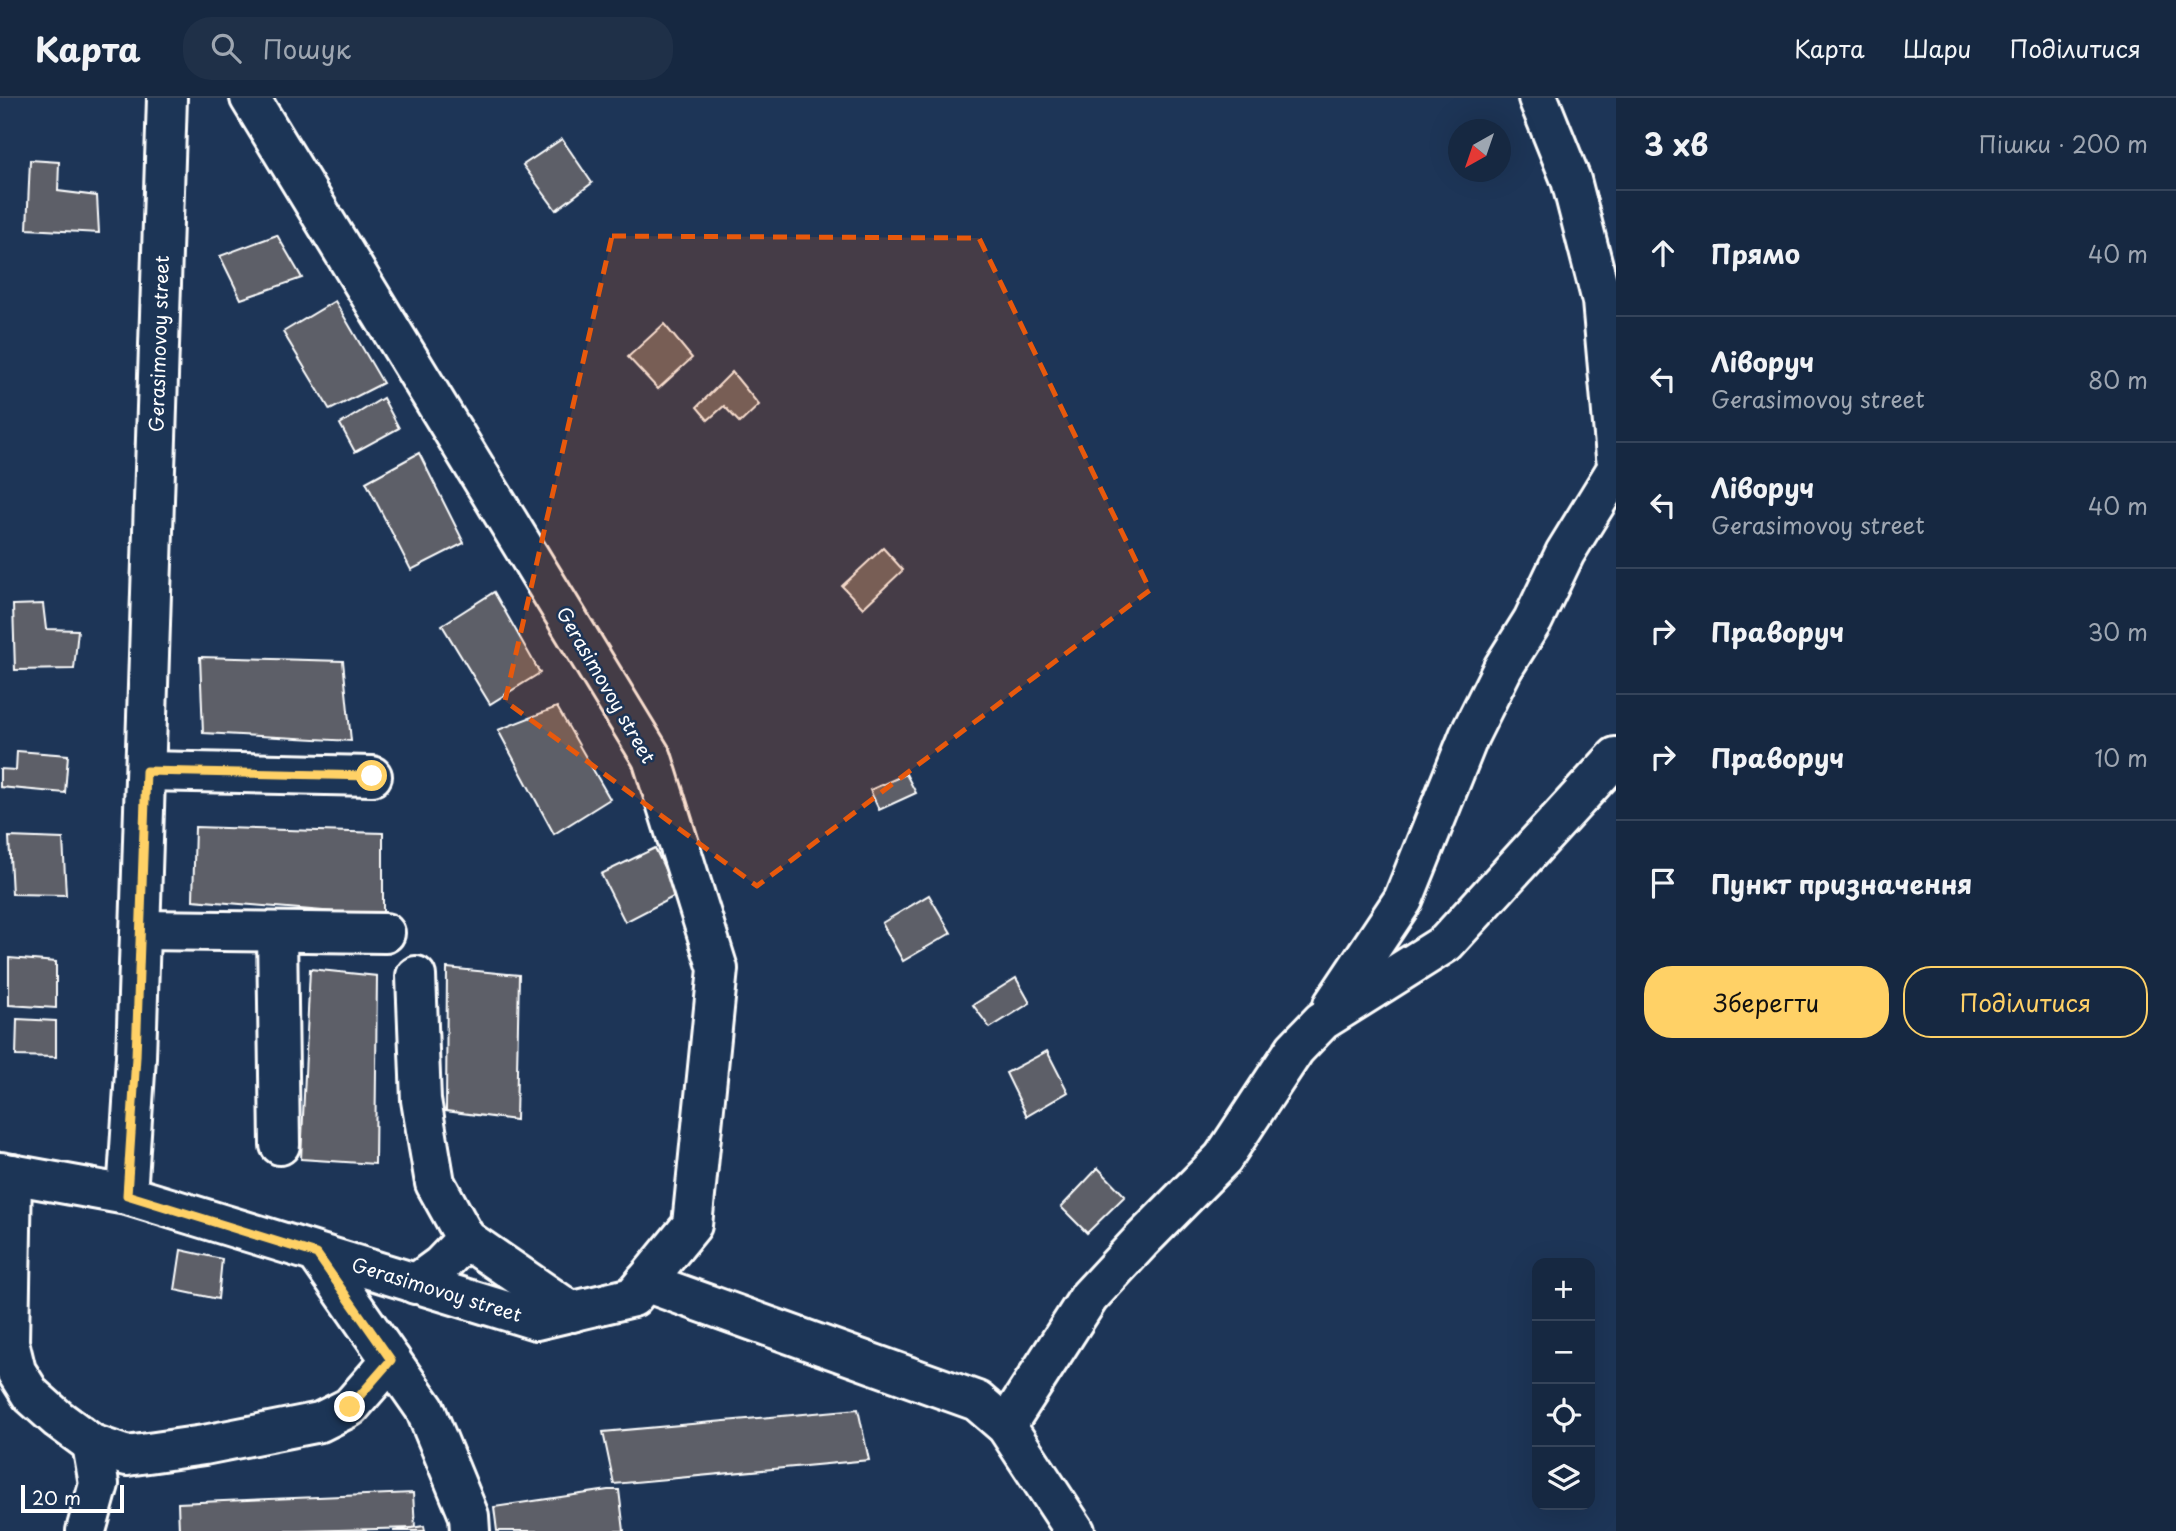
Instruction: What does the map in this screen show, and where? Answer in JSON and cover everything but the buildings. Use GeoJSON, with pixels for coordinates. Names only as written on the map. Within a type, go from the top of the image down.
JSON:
{"type":"FeatureCollection","features":[{"type":"Feature","properties":{"kind":"street","name":"Gerasimovoy street"},"geometry":{"type":"LineString","coordinates":[[167,98],[141,930],[127,1195],[536,1320],[633,1297],[692,1225],[718,969],[652,758],[250,98]]}},
{"type":"Feature","properties":{"kind":"street"},"geometry":{"type":"LineString","coordinates":[[1538,98],[1571,180],[1602,302],[1616,457]]}},
{"type":"Feature","properties":{"kind":"street"},"geometry":{"type":"LineString","coordinates":[[1006,1426],[1089,1297],[1140,1241],[1223,1158],[1295,1049],[1322,1021],[1403,900],[1469,736],[1503,668],[1533,620],[1565,553],[1616,470]]}},
{"type":"Feature","properties":{"kind":"street"},"geometry":{"type":"LineString","coordinates":[[1322,1021],[1446,943],[1616,757]]}},
{"type":"Feature","properties":{"kind":"street"},"geometry":{"type":"LineString","coordinates":[[146,771],[372,776]]}},
{"type":"Feature","properties":{"kind":"street"},"geometry":{"type":"LineString","coordinates":[[141,930],[385,933]]}},
{"type":"Feature","properties":{"kind":"street"},"geometry":{"type":"LineString","coordinates":[[277,932],[281,1145]]}},
{"type":"Feature","properties":{"kind":"street"},"geometry":{"type":"LineString","coordinates":[[416,976],[422,1100],[435,1183],[466,1239],[572,1312]]}},
{"type":"Feature","properties":{"kind":"street"},"geometry":{"type":"LineString","coordinates":[[127,1195],[6,1173],[9,1342],[16,1371],[31,1395],[92,1444],[127,1456],[204,1445],[320,1422],[350,1407],[391,1360]]}},
{"type":"Feature","properties":{"kind":"street"},"geometry":{"type":"LineString","coordinates":[[415,1284],[441,1265],[466,1239]]}},
{"type":"Feature","properties":{"kind":"street"},"geometry":{"type":"LineString","coordinates":[[317,1254],[425,1409],[469,1516],[470,1531]]}},
{"type":"Feature","properties":{"kind":"street"},"geometry":{"type":"LineString","coordinates":[[645,1282],[977,1401],[1006,1426],[1075,1531]]}},
{"type":"Feature","properties":{"kind":"street"},"geometry":{"type":"LineString","coordinates":[[86,1531],[99,1484],[92,1444]]}},
{"type":"Feature","properties":{"kind":"highlighted area"},"geometry":{"type":"Polygon","coordinates":[[[612,236],[979,238],[1150,590],[757,886],[505,701],[612,236]]]}},
{"type":"Feature","properties":{"kind":"route"},"geometry":{"type":"LineString","coordinates":[[350,1407],[391,1360],[317,1254],[127,1195],[136,1057],[146,771],[372,776]]}}]}
